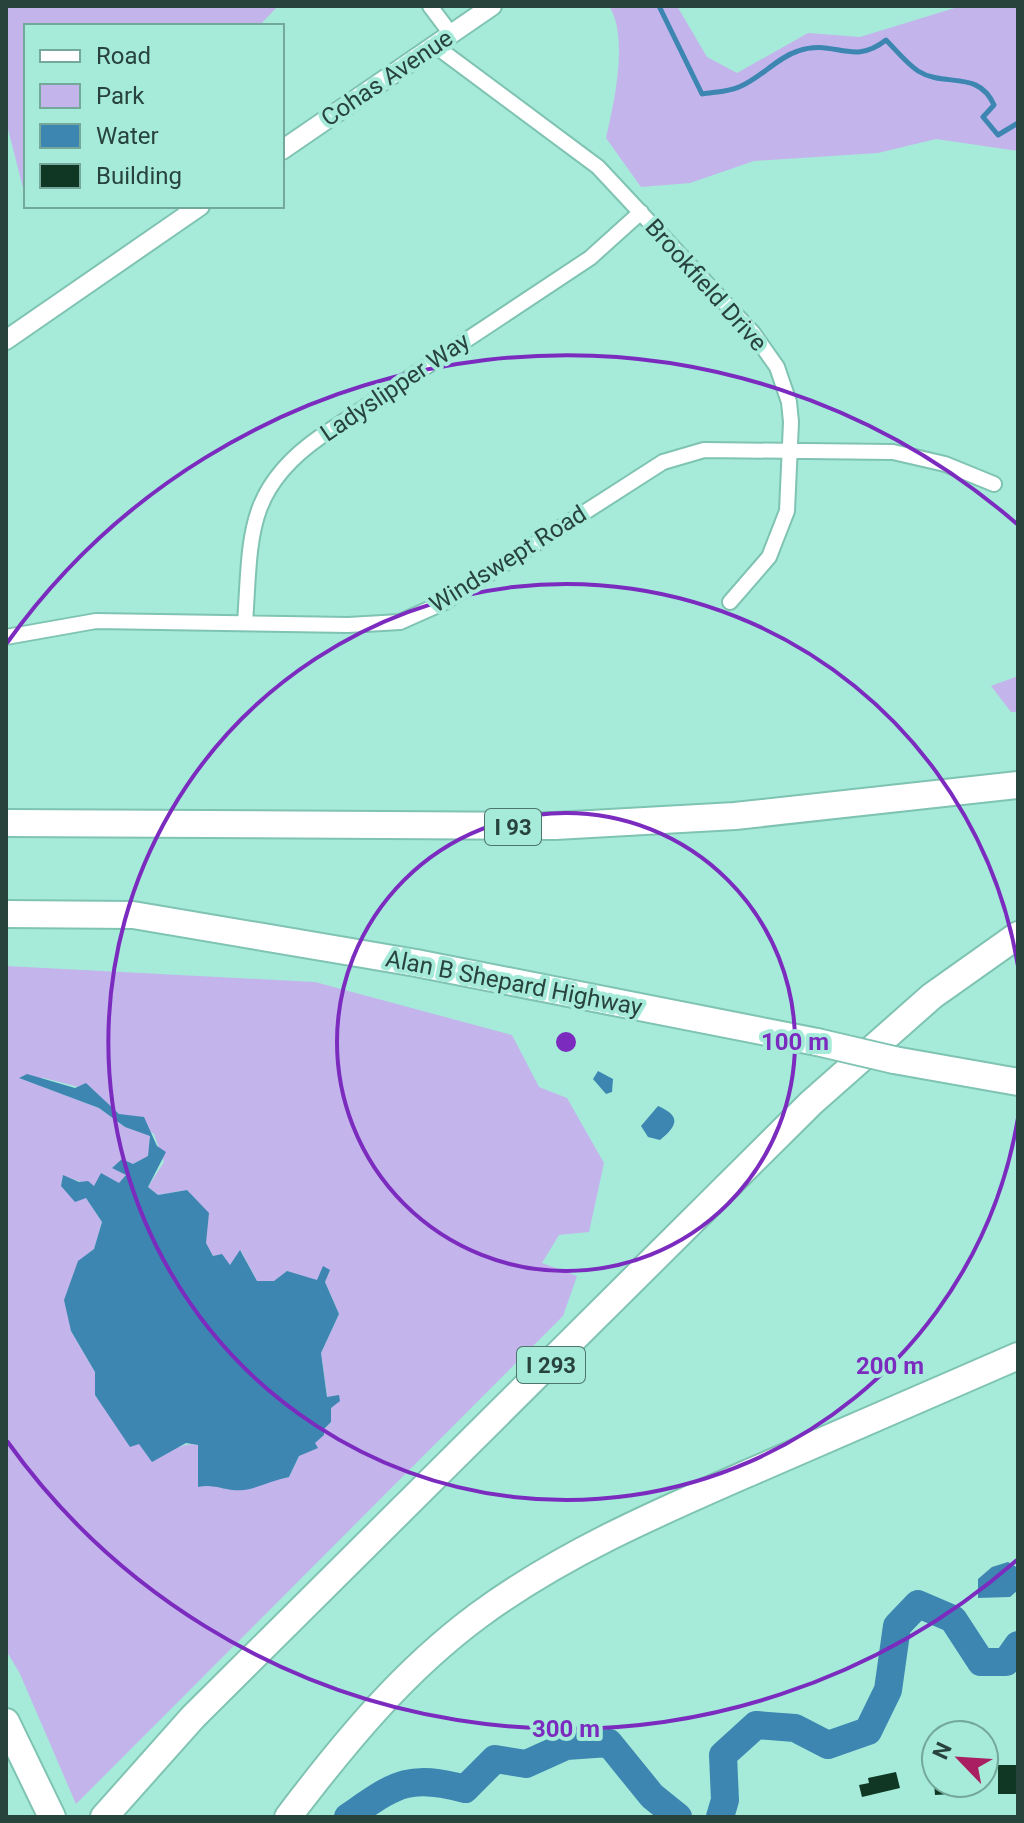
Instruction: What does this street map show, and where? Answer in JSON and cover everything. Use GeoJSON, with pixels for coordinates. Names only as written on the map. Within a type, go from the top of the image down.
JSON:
{"type":"FeatureCollection","features":[{"type":"Feature","properties":{"kind":"highway","name":"I 93"},"geometry":{"type":"LineString","coordinates":[[6,823],[555,826],[735,816],[1018,785]]}},
{"type":"Feature","properties":{"kind":"highway","name":"Alan B Shepard Highway"},"geometry":{"type":"LineString","coordinates":[[6,914],[133,915],[416,963],[894,1060],[1018,1082]]}},
{"type":"Feature","properties":{"kind":"highway","name":"I 293"},"geometry":{"type":"LineString","coordinates":[[104,1817],[193,1717],[811,1103],[932,996],[1018,935]]}},
{"type":"Feature","properties":{"kind":"highway"},"geometry":{"type":"LineString","coordinates":[[288,1817],[351,1736],[396,1686],[478,1615],[523,1585],[569,1557],[666,1510],[1018,1356]]}},
{"type":"Feature","properties":{"kind":"highway"},"geometry":{"type":"LineString","coordinates":[[6,1722],[52,1817]]}},
{"type":"Feature","properties":{"kind":"street"},"geometry":{"type":"LineString","coordinates":[[430,6],[451,34]]}},
{"type":"Feature","properties":{"kind":"street","name":"Cohas Avenue"},"geometry":{"type":"LineString","coordinates":[[284,149],[492,6]]}},
{"type":"Feature","properties":{"kind":"street","name":"Brookfield Drive"},"geometry":{"type":"LineString","coordinates":[[434,45],[582,154],[641,212],[766,348],[789,402],[787,511],[777,543],[760,571],[730,602]]}},
{"type":"Feature","properties":{"kind":"street"},"geometry":{"type":"LineString","coordinates":[[6,340],[197,208]]}},
{"type":"Feature","properties":{"kind":"street","name":"Ladyslipper Way"},"geometry":{"type":"LineString","coordinates":[[245,623],[254,523],[265,494],[282,467],[320,437],[590,258],[641,212]]}},
{"type":"Feature","properties":{"kind":"street","name":"Windswept Road"},"geometry":{"type":"LineString","coordinates":[[6,637],[96,621],[348,625],[400,622],[445,602],[663,462],[704,450],[905,454],[945,464],[994,484]]}},
{"type":"Feature","properties":{"kind":"green space"},"geometry":{"type":"Polygon","coordinates":[[[6,6],[278,6],[261,24],[24,24],[24,192],[6,121],[6,6]]]}},
{"type":"Feature","properties":{"kind":"green space"},"geometry":{"type":"Polygon","coordinates":[[[609,6],[677,6],[707,57],[737,73],[808,33],[860,37],[961,6],[1018,6],[1018,151],[936,139],[878,153],[754,161],[690,183],[641,187],[606,138],[616,89],[619,52],[615,19],[609,6]]]}},
{"type":"Feature","properties":{"kind":"green space"},"geometry":{"type":"Polygon","coordinates":[[[1018,676],[1018,712],[1011,712],[991,686],[1018,676]]]}},
{"type":"Feature","properties":{"kind":"green space"},"geometry":{"type":"Polygon","coordinates":[[[6,966],[315,982],[512,1035],[539,1087],[567,1098],[604,1163],[589,1232],[559,1235],[542,1263],[577,1276],[563,1316],[76,1804],[20,1674],[6,1650],[6,966]],[[20,1078],[99,1108],[125,1127],[150,1135],[149,1156],[133,1164],[112,1167],[126,1175],[119,1184],[94,1186],[63,1176],[61,1186],[86,1198],[102,1222],[94,1249],[78,1262],[71,1331],[95,1372],[95,1395],[126,1432],[145,1446],[168,1450],[199,1445],[209,1484],[241,1489],[289,1477],[299,1456],[331,1422],[321,1353],[339,1314],[325,1282],[303,1279],[287,1271],[274,1282],[257,1281],[241,1251],[230,1265],[213,1256],[187,1190],[158,1195],[148,1187],[164,1162],[154,1134],[119,1114],[90,1090],[44,1078],[20,1078]]]}},
{"type":"Feature","properties":{"kind":"water"},"geometry":{"type":"Polygon","coordinates":[[[598,1071],[613,1079],[612,1092],[606,1094],[593,1079],[598,1071]]]}},
{"type":"Feature","properties":{"kind":"water"},"geometry":{"type":"Polygon","coordinates":[[[27,1074],[75,1088],[86,1083],[119,1114],[144,1117],[157,1146],[166,1152],[148,1187],[158,1195],[187,1190],[209,1213],[206,1243],[213,1256],[222,1254],[230,1265],[240,1250],[257,1281],[274,1281],[287,1271],[317,1280],[323,1266],[330,1270],[325,1282],[339,1314],[321,1353],[327,1397],[339,1395],[340,1401],[331,1408],[331,1422],[315,1443],[318,1448],[299,1456],[289,1477],[244,1490],[198,1487],[198,1445],[186,1443],[152,1462],[139,1444],[130,1447],[95,1395],[95,1372],[71,1331],[64,1300],[78,1261],[94,1249],[102,1222],[86,1198],[75,1202],[61,1186],[63,1175],[79,1182],[88,1181],[94,1186],[101,1173],[119,1183],[126,1175],[112,1168],[122,1159],[133,1164],[148,1156],[150,1136],[125,1127],[99,1108],[19,1078],[27,1074]]]}},
{"type":"Feature","properties":{"kind":"water"},"geometry":{"type":"Polygon","coordinates":[[[658,1106],[671,1113],[674,1121],[671,1130],[660,1140],[648,1137],[641,1126],[658,1106]]]}},
{"type":"Feature","properties":{"kind":"water"},"geometry":{"type":"Polygon","coordinates":[[[1008,1562],[1018,1568],[1018,1590],[1010,1597],[978,1598],[978,1579],[992,1567],[1008,1562]]]}},
{"type":"Feature","properties":{"kind":"building"},"geometry":{"type":"Polygon","coordinates":[[[1000,1765],[1018,1765],[1018,1794],[1000,1794],[1000,1765]]]}},
{"type":"Feature","properties":{"kind":"building"},"geometry":{"type":"Polygon","coordinates":[[[896,1772],[900,1788],[862,1797],[859,1785],[869,1783],[868,1778],[896,1772]]]}},
{"type":"Feature","properties":{"kind":"waterway"},"geometry":{"type":"LineString","coordinates":[[659,6],[702,94],[739,87],[798,51],[811,48],[863,51],[886,40],[918,71],[979,87],[994,105],[983,117],[998,135],[1018,123]]}},
{"type":"Feature","properties":{"kind":"waterway"},"geometry":{"type":"LineString","coordinates":[[720,1817],[725,1800],[723,1755],[756,1725],[795,1728],[828,1745],[868,1731],[888,1690],[897,1626],[918,1604],[953,1619],[981,1662],[1006,1662],[1018,1645]]}},
{"type":"Feature","properties":{"kind":"waterway"},"geometry":{"type":"LineString","coordinates":[[348,1817],[402,1785],[429,1782],[465,1789],[495,1759],[526,1764],[566,1746],[609,1743],[652,1796],[678,1817]]}}]}
